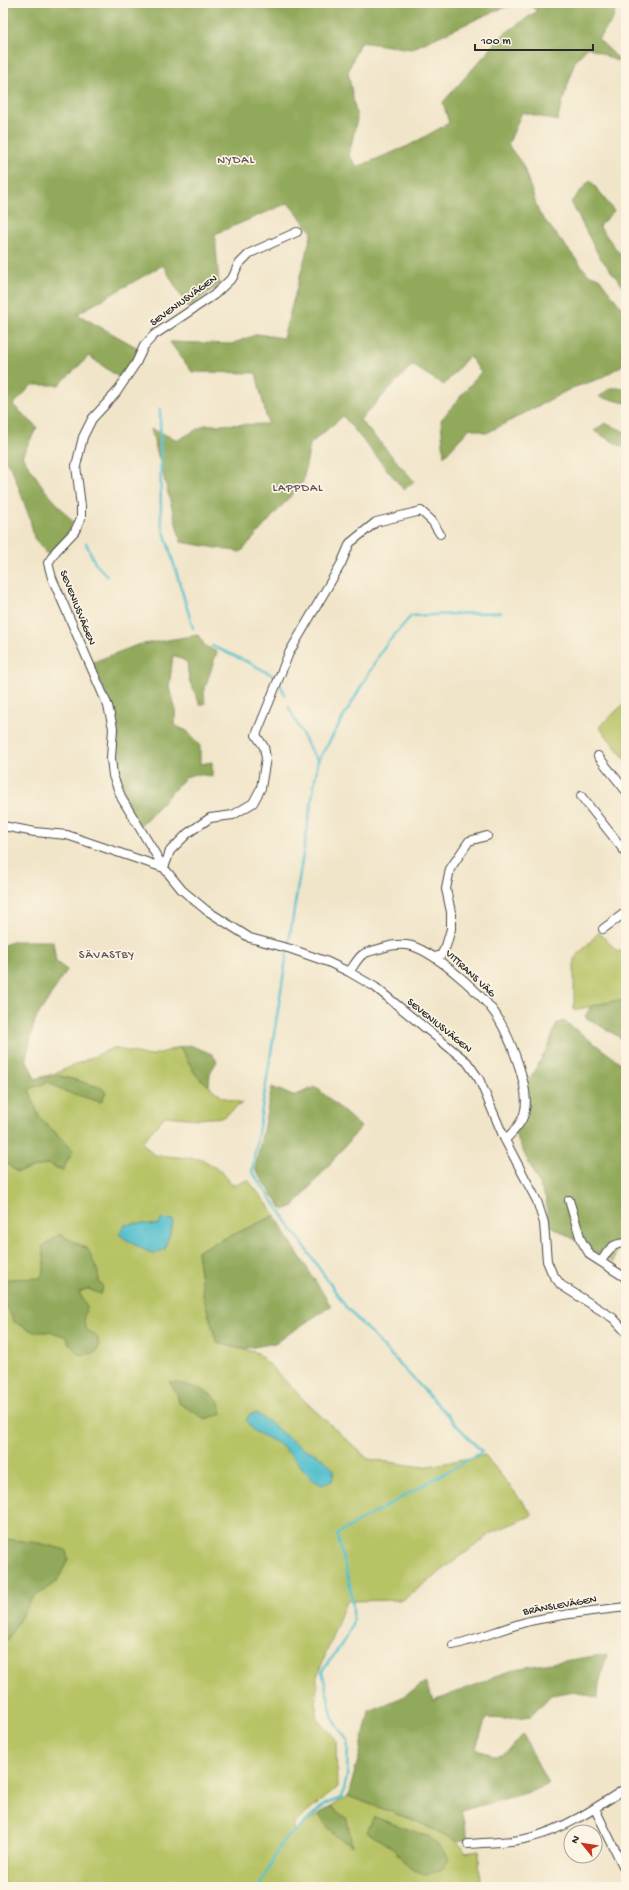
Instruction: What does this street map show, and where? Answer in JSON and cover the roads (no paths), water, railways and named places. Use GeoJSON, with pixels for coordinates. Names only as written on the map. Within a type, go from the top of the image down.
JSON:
{"type":"FeatureCollection","features":[{"type":"Feature","properties":{"kind":"street","name":"SEVENIUSVÄGEN"},"geometry":{"type":"LineString","coordinates":[[297,232],[250,253],[238,265],[233,277],[214,295],[154,335],[144,346],[136,363],[116,393],[92,419],[83,437],[76,466],[81,518],[75,531],[56,551],[48,563],[52,578],[62,604],[108,706],[113,728],[111,758],[113,776],[122,799],[164,868],[182,890],[210,913],[250,938],[292,948],[349,972],[375,988],[467,1062],[479,1079],[506,1140],[537,1201],[544,1223],[547,1261],[552,1273],[561,1285],[613,1318],[626,1332]]}},
{"type":"Feature","properties":{"kind":"street"},"geometry":{"type":"LineString","coordinates":[[3,826],[35,832],[67,835],[164,868],[170,851],[188,832],[210,818],[233,815],[253,803],[261,788],[266,758],[264,747],[256,735],[260,722],[289,653],[341,564],[350,543],[376,522],[421,511],[432,521],[440,534]]}},
{"type":"Feature","properties":{"kind":"street"},"geometry":{"type":"LineString","coordinates":[[598,756],[626,791]]}},
{"type":"Feature","properties":{"kind":"street"},"geometry":{"type":"LineString","coordinates":[[581,796],[626,853]]}},
{"type":"Feature","properties":{"kind":"street"},"geometry":{"type":"LineString","coordinates":[[435,957],[441,955],[446,946],[451,929],[451,912],[446,889],[450,869],[469,841],[487,836]]}},
{"type":"Feature","properties":{"kind":"street"},"geometry":{"type":"LineString","coordinates":[[604,929],[626,912]]}},
{"type":"Feature","properties":{"kind":"street","name":"VITTRANS VÄG"},"geometry":{"type":"LineString","coordinates":[[349,972],[363,954],[386,947],[402,945],[412,946],[435,957],[482,998],[498,1017],[516,1060],[525,1091],[525,1111],[518,1127],[506,1140]]}},
{"type":"Feature","properties":{"kind":"street"},"geometry":{"type":"LineString","coordinates":[[569,1200],[581,1240],[590,1255],[626,1278]]}},
{"type":"Feature","properties":{"kind":"street"},"geometry":{"type":"LineString","coordinates":[[601,1262],[612,1246],[617,1243],[626,1243]]}},
{"type":"Feature","properties":{"kind":"street","name":"BRÄNSLEVÄGEN"},"geometry":{"type":"LineString","coordinates":[[453,1645],[474,1640],[525,1622],[561,1615],[626,1607]]}},
{"type":"Feature","properties":{"kind":"street"},"geometry":{"type":"LineString","coordinates":[[468,1844],[528,1838],[559,1828],[595,1809],[626,1788]]}},
{"type":"Feature","properties":{"kind":"street"},"geometry":{"type":"LineString","coordinates":[[595,1809],[626,1872]]}},
{"type":"Feature","properties":{"kind":"water"},"geometry":{"type":"Polygon","coordinates":[[[161,1219],[173,1220],[173,1223],[165,1249],[158,1253],[145,1250],[119,1234],[125,1225],[136,1223],[154,1225],[159,1224],[161,1219]]]}},
{"type":"Feature","properties":{"kind":"water"},"geometry":{"type":"Polygon","coordinates":[[[256,1413],[297,1444],[329,1464],[334,1471],[332,1481],[322,1485],[313,1480],[279,1444],[254,1431],[246,1420],[250,1414],[256,1413]]]}},
{"type":"Feature","properties":{"kind":"waterway"},"geometry":{"type":"LineString","coordinates":[[160,409],[161,521],[193,628]]}},
{"type":"Feature","properties":{"kind":"waterway"},"geometry":{"type":"LineString","coordinates":[[86,543],[95,563],[107,576]]}},
{"type":"Feature","properties":{"kind":"waterway"},"geometry":{"type":"LineString","coordinates":[[259,1887],[283,1840],[299,1828],[324,1805],[342,1798],[347,1777],[348,1741],[333,1719],[322,1671],[345,1639],[351,1628],[353,1619],[353,1608],[346,1568],[337,1534],[482,1452],[346,1307],[252,1171],[318,761],[384,647],[411,616],[501,612]]}},
{"type":"Feature","properties":{"kind":"waterway"},"geometry":{"type":"LineString","coordinates":[[212,646],[250,663],[274,676]]}},
{"type":"Feature","properties":{"kind":"waterway"},"geometry":{"type":"LineString","coordinates":[[280,684],[285,695]]}},
{"type":"Feature","properties":{"kind":"waterway"},"geometry":{"type":"LineString","coordinates":[[288,706],[310,749],[318,761]]}},
{"type":"Feature","properties":{"kind":"district","name":"NYDAL"},"geometry":{"type":"Point","coordinates":[236,161]}},
{"type":"Feature","properties":{"kind":"district","name":"LAPPDAL"},"geometry":{"type":"Point","coordinates":[298,489]}},
{"type":"Feature","properties":{"kind":"district","name":"SÄVASTBY"},"geometry":{"type":"Point","coordinates":[107,956]}}]}
